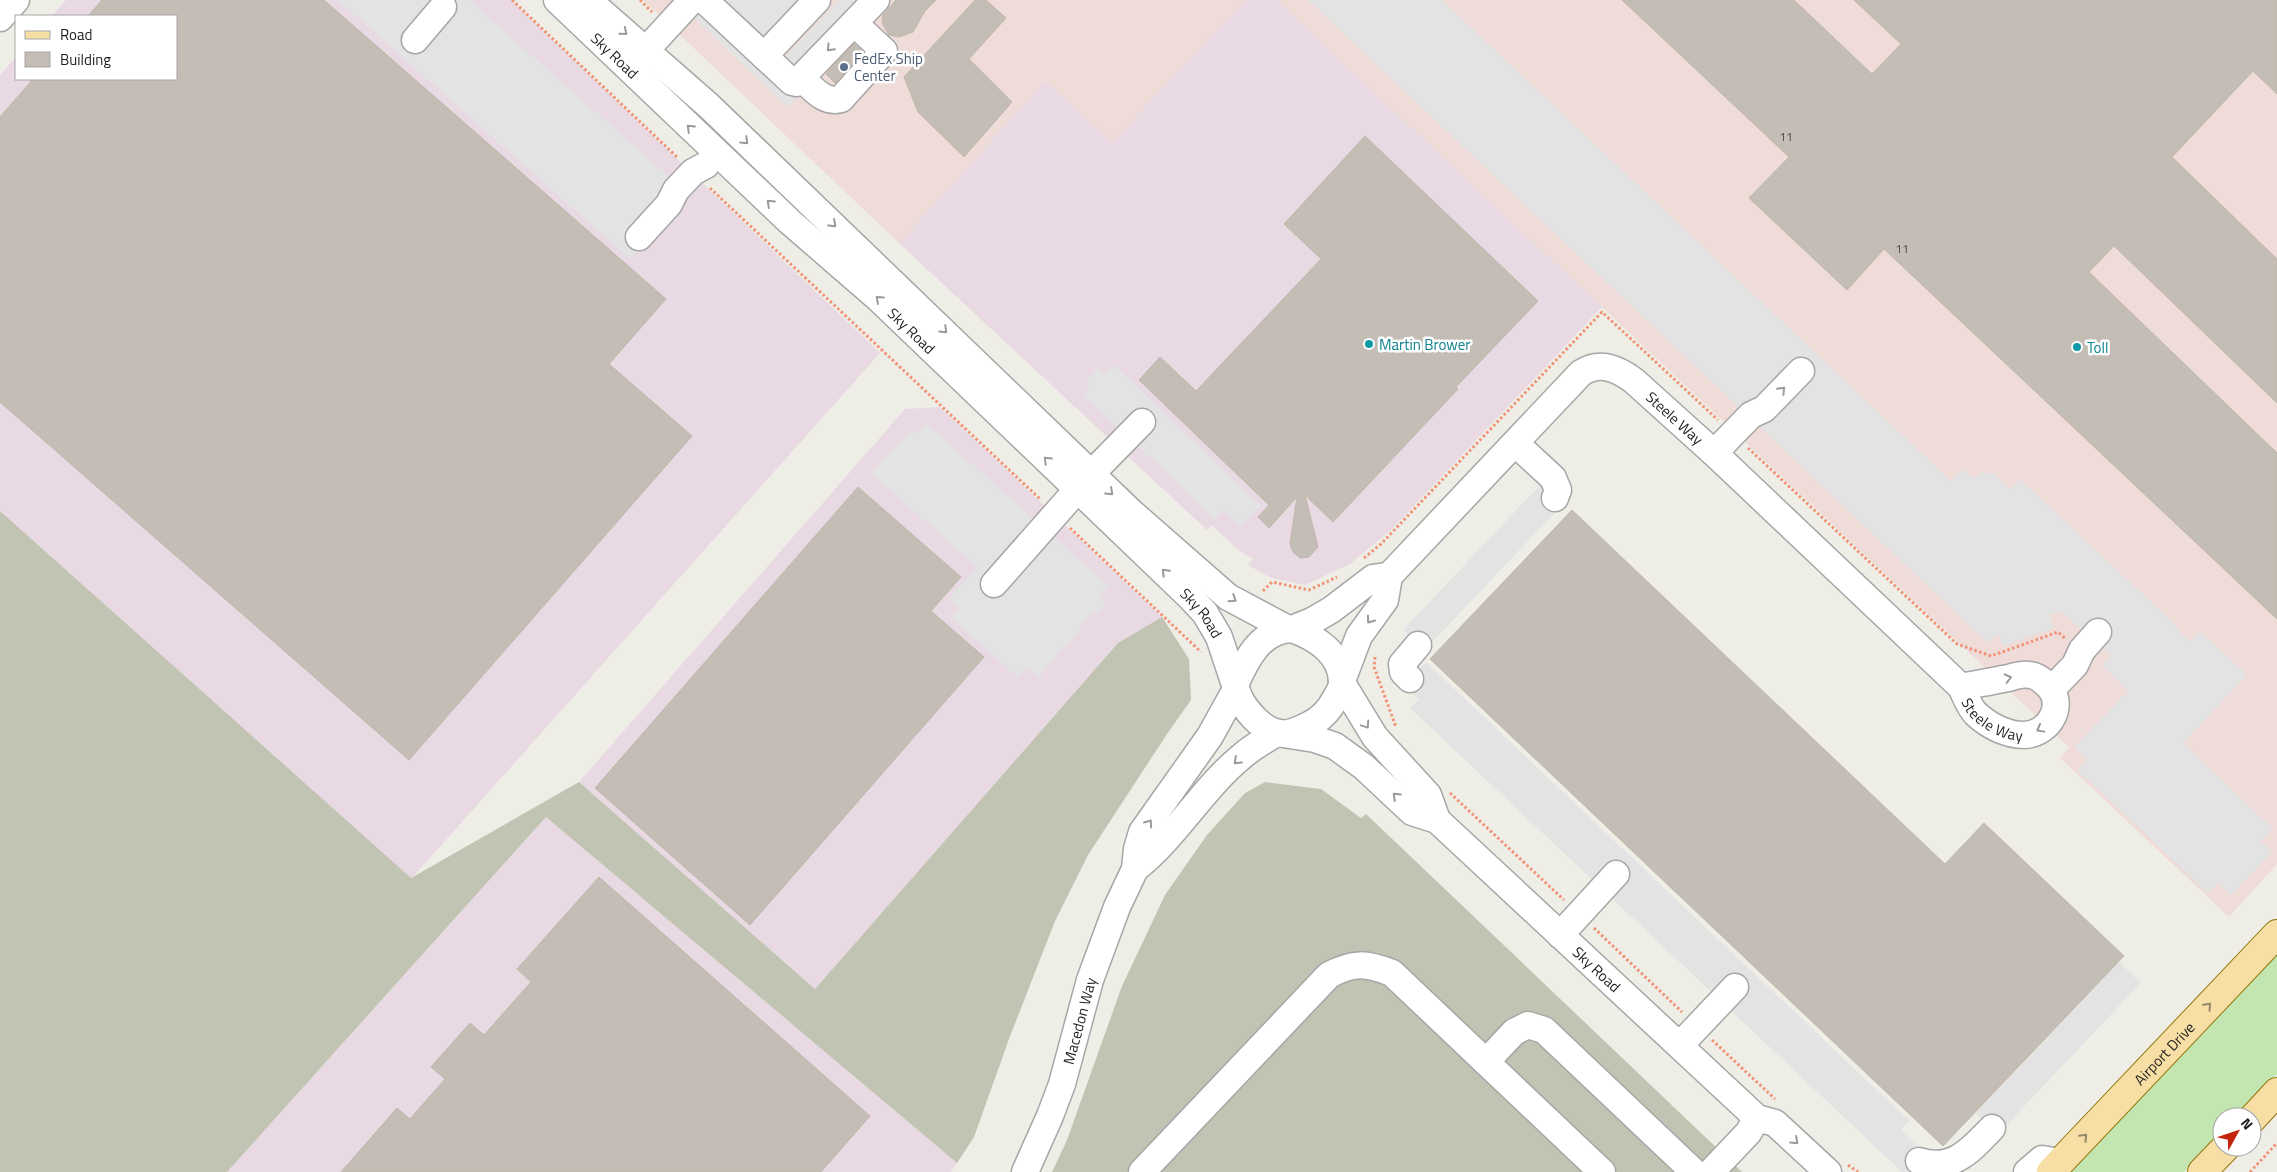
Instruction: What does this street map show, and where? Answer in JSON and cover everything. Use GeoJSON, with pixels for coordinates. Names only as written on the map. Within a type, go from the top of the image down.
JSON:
{"type":"FeatureCollection","features":[{"type":"Feature","properties":{"kind":"main road","name":"Airport Drive"},"geometry":{"type":"LineString","coordinates":[[2056,1167],[2277,934]]}},
{"type":"Feature","properties":{"kind":"main road"},"geometry":{"type":"LineString","coordinates":[[2262,1108],[2277,1092]]}},
{"type":"Feature","properties":{"kind":"main road"},"geometry":{"type":"LineString","coordinates":[[2202,1172],[2216,1157]]}},
{"type":"Feature","properties":{"kind":"street"},"geometry":{"type":"LineString","coordinates":[[0,18],[16,0]]}},
{"type":"Feature","properties":{"kind":"street","name":"Sky Road"},"geometry":{"type":"LineString","coordinates":[[557,0],[637,60],[709,106],[865,254],[1084,482],[1190,596],[1205,614],[1219,637],[1236,687]]}},
{"type":"Feature","properties":{"kind":"street","name":"Sky Road"},"geometry":{"type":"LineString","coordinates":[[588,0],[637,60],[704,167],[797,228],[1084,482],[1228,596],[1247,608],[1290,629]]}},
{"type":"Feature","properties":{"kind":"street"},"geometry":{"type":"LineString","coordinates":[[637,60],[692,0]]}},
{"type":"Feature","properties":{"kind":"street"},"geometry":{"type":"LineString","coordinates":[[704,0],[792,82],[796,83],[876,0]]}},
{"type":"Feature","properties":{"kind":"street"},"geometry":{"type":"LineString","coordinates":[[764,56],[817,0]]}},
{"type":"Feature","properties":{"kind":"street"},"geometry":{"type":"LineString","coordinates":[[416,40],[443,7]]}},
{"type":"Feature","properties":{"kind":"street"},"geometry":{"type":"LineString","coordinates":[[802,78],[828,100],[834,101],[844,95],[884,51],[854,23]]}},
{"type":"Feature","properties":{"kind":"street"},"geometry":{"type":"LineString","coordinates":[[639,237],[669,204],[676,190],[704,167]]}},
{"type":"Feature","properties":{"kind":"street","name":"Steele Way"},"geometry":{"type":"LineString","coordinates":[[1290,629],[1312,621],[1332,610],[1373,578],[1389,576],[1581,373],[1589,368],[1604,366],[1619,371],[1634,380],[1720,458],[1961,687],[1974,713],[1995,728],[2012,734],[2026,735],[2042,730],[2052,720],[2056,708],[2056,698],[2052,689],[2041,679],[2029,674],[1961,687]]}},
{"type":"Feature","properties":{"kind":"street"},"geometry":{"type":"LineString","coordinates":[[1720,458],[1737,438],[1751,415],[1764,409],[1801,371]]}},
{"type":"Feature","properties":{"kind":"street"},"geometry":{"type":"LineString","coordinates":[[994,584],[1084,482],[1142,422]]}},
{"type":"Feature","properties":{"kind":"street"},"geometry":{"type":"LineString","coordinates":[[1515,443],[1553,478],[1558,490],[1555,498]]}},
{"type":"Feature","properties":{"kind":"street"},"geometry":{"type":"LineString","coordinates":[[1342,682],[1339,669],[1329,652],[1312,637],[1290,629],[1271,635],[1252,651],[1236,687],[1239,698],[1251,715],[1267,728],[1280,733],[1301,729],[1322,717],[1330,708],[1342,682],[1359,636],[1385,600],[1389,576]]}},
{"type":"Feature","properties":{"kind":"street"},"geometry":{"type":"LineString","coordinates":[[2052,689],[2078,659],[2091,659],[2103,636]]}},
{"type":"Feature","properties":{"kind":"street"},"geometry":{"type":"LineString","coordinates":[[1410,679],[1403,672],[1402,664],[1418,644]]}},
{"type":"Feature","properties":{"kind":"street","name":"Sky Road"},"geometry":{"type":"LineString","coordinates":[[1342,682],[1358,713],[1375,737],[1428,795],[1437,820]]}},
{"type":"Feature","properties":{"kind":"street","name":"Macedon Way"},"geometry":{"type":"LineString","coordinates":[[1025,1172],[1062,1084],[1101,946],[1135,869],[1137,849],[1142,832],[1210,736],[1236,687]]}},
{"type":"Feature","properties":{"kind":"street","name":"Sky Road"},"geometry":{"type":"LineString","coordinates":[[1280,733],[1315,739],[1335,746],[1364,767],[1412,812],[1437,820],[1757,1118],[1763,1135],[1801,1172]]}},
{"type":"Feature","properties":{"kind":"street","name":"Macedon Way"},"geometry":{"type":"LineString","coordinates":[[1135,869],[1150,858],[1221,776],[1241,757],[1280,733]]}},
{"type":"Feature","properties":{"kind":"street"},"geometry":{"type":"LineString","coordinates":[[1560,935],[1616,874]]}},
{"type":"Feature","properties":{"kind":"street"},"geometry":{"type":"LineString","coordinates":[[1142,1172],[1329,975],[1343,967],[1358,964],[1375,966],[1392,973],[1602,1172]]}},
{"type":"Feature","properties":{"kind":"street"},"geometry":{"type":"LineString","coordinates":[[1680,1045],[1735,987]]}},
{"type":"Feature","properties":{"kind":"street"},"geometry":{"type":"LineString","coordinates":[[1486,1062],[1514,1032],[1528,1025],[1544,1030],[1694,1172]]}},
{"type":"Feature","properties":{"kind":"street"},"geometry":{"type":"LineString","coordinates":[[1711,1172],[1748,1133],[1757,1118]]}},
{"type":"Feature","properties":{"kind":"street","name":"Sky Road"},"geometry":{"type":"LineString","coordinates":[[1757,1118],[1775,1123],[1828,1172]]}},
{"type":"Feature","properties":{"kind":"street"},"geometry":{"type":"LineString","coordinates":[[1918,1161],[1928,1167],[1938,1169],[1948,1167],[1963,1158],[1992,1128]]}},
{"type":"Feature","properties":{"kind":"street"},"geometry":{"type":"LineString","coordinates":[[2027,1172],[2042,1159],[2056,1167]]}},
{"type":"Feature","properties":{"kind":"path"},"geometry":{"type":"LineString","coordinates":[[512,0],[704,167],[1056,515],[1203,654],[1219,637]]}},
{"type":"Feature","properties":{"kind":"path"},"geometry":{"type":"LineString","coordinates":[[1362,560],[1381,544],[1602,312],[1957,644],[1991,656],[2058,632],[2078,659]]}},
{"type":"Feature","properties":{"kind":"path"},"geometry":{"type":"LineString","coordinates":[[1247,608],[1272,582],[1309,590],[1339,575]]}},
{"type":"Feature","properties":{"kind":"path"},"geometry":{"type":"LineString","coordinates":[[2250,1172],[2277,1143]]}},
{"type":"Feature","properties":{"kind":"shaded area"},"geometry":{"type":"Polygon","coordinates":[[[66,0],[511,0],[880,353],[411,879],[0,511],[0,75],[15,58],[15,80],[178,80],[178,15],[53,15],[66,0]]]}},
{"type":"Feature","properties":{"kind":"shaded area"},"geometry":{"type":"Polygon","coordinates":[[[338,0],[469,0],[674,181],[639,249],[630,259],[338,0]]]}},
{"type":"Feature","properties":{"kind":"shaded area"},"geometry":{"type":"Polygon","coordinates":[[[643,0],[1245,0],[1112,143],[1045,81],[899,243],[643,0]]]}},
{"type":"Feature","properties":{"kind":"shaded area"},"geometry":{"type":"Polygon","coordinates":[[[675,0],[831,0],[778,56],[805,91],[787,107],[675,0]]]}},
{"type":"Feature","properties":{"kind":"shaded area"},"geometry":{"type":"Polygon","coordinates":[[[839,0],[875,0],[804,75],[785,57],[839,0]]]}},
{"type":"Feature","properties":{"kind":"shaded area"},"geometry":{"type":"Polygon","coordinates":[[[1245,0],[1276,0],[1602,307],[1390,531],[1350,564],[1305,585],[1271,578],[1248,565],[1253,559],[1237,549],[1212,525],[1207,530],[899,243],[1045,81],[1112,142],[1245,0]]]}},
{"type":"Feature","properties":{"kind":"shaded area","name":"Toll"},"geometry":{"type":"Polygon","coordinates":[[[1276,0],[2277,0],[2277,864],[2229,917],[2060,758],[2069,747],[1276,0]]]}},
{"type":"Feature","properties":{"kind":"shaded area"},"geometry":{"type":"Polygon","coordinates":[[[1308,0],[1442,0],[1951,481],[1963,469],[1974,479],[1982,472],[1994,474],[2010,489],[2020,479],[2180,629],[2178,631],[2190,642],[2200,631],[2247,675],[2183,743],[2273,829],[2261,841],[2272,852],[2231,895],[2218,883],[2208,893],[2077,770],[2087,759],[2074,747],[2128,691],[2102,665],[2111,655],[2065,615],[2058,612],[2049,615],[2054,628],[2003,646],[1998,633],[1988,643],[1308,0]]]}},
{"type":"Feature","properties":{"kind":"shaded area"},"geometry":{"type":"Polygon","coordinates":[[[1114,365],[1261,506],[1240,527],[1223,510],[1214,519],[1139,447],[1146,440],[1130,424],[1122,433],[1083,395],[1090,387],[1085,383],[1098,369],[1104,375],[1114,365]]]}},
{"type":"Feature","properties":{"kind":"shaded area"},"geometry":{"type":"Polygon","coordinates":[[[940,407],[1162,617],[1118,643],[815,989],[579,782],[905,409],[940,407]]]}},
{"type":"Feature","properties":{"kind":"shaded area"},"geometry":{"type":"Polygon","coordinates":[[[927,424],[1109,586],[1100,595],[1107,601],[1077,631],[1079,633],[1067,646],[1065,645],[1039,678],[1026,668],[1018,677],[951,618],[959,608],[949,599],[977,567],[871,473],[913,429],[918,434],[927,424]]]}},
{"type":"Feature","properties":{"kind":"shaded area"},"geometry":{"type":"Polygon","coordinates":[[[1540,485],[1562,505],[1424,651],[1403,630],[1540,485]]]}},
{"type":"Feature","properties":{"kind":"shaded area"},"geometry":{"type":"Polygon","coordinates":[[[0,511],[411,878],[579,782],[815,989],[1118,643],[1162,617],[1189,659],[1191,700],[1088,855],[1055,921],[1009,1039],[974,1137],[957,1163],[546,817],[227,1172],[0,1172],[0,511]]]}},
{"type":"Feature","properties":{"kind":"shaded area"},"geometry":{"type":"Polygon","coordinates":[[[1426,662],[1910,1120],[1901,1130],[1925,1154],[1908,1172],[1902,1172],[1410,708],[1419,699],[1404,685],[1426,662]]]}},
{"type":"Feature","properties":{"kind":"shaded area"},"geometry":{"type":"Polygon","coordinates":[[[1265,782],[1321,789],[1361,818],[1366,814],[1742,1172],[1052,1172],[1067,1140],[1122,986],[1165,895],[1207,835],[1245,793],[1265,782]]]}},
{"type":"Feature","properties":{"kind":"shaded area"},"geometry":{"type":"Polygon","coordinates":[[[546,817],[957,1163],[951,1172],[227,1172],[546,817]]]}},
{"type":"Feature","properties":{"kind":"shaded area"},"geometry":{"type":"Polygon","coordinates":[[[2119,962],[2141,983],[1998,1134],[1976,1113],[2119,962]]]}},
{"type":"Feature","properties":{"kind":"green space"},"geometry":{"type":"Polygon","coordinates":[[[2277,947],[2277,1074],[2246,1107],[2212,1107],[2212,1143],[2184,1172],[2065,1172],[2277,947]]]}},
{"type":"Feature","properties":{"kind":"building"},"geometry":{"type":"Polygon","coordinates":[[[102,0],[324,0],[666,299],[609,364],[692,436],[409,760],[0,402],[0,117],[32,80],[178,80],[178,15],[89,15],[102,0]]]}},
{"type":"Feature","properties":{"kind":"building"},"geometry":{"type":"Polygon","coordinates":[[[896,0],[936,0],[925,11],[913,32],[899,37],[889,35],[882,23],[883,15],[896,0]]]}},
{"type":"Feature","properties":{"kind":"building"},"geometry":{"type":"Polygon","coordinates":[[[975,0],[986,0],[1006,18],[969,59],[1012,102],[964,157],[918,112],[904,77],[975,0]]]}},
{"type":"Feature","properties":{"kind":"building","name":"Toll"},"geometry":{"type":"Polygon","coordinates":[[[1622,0],[1794,0],[1872,74],[1901,44],[1854,0],[2277,0],[2277,94],[2253,71],[2172,157],[2277,259],[2277,403],[2114,246],[2089,272],[2277,453],[2277,619],[1884,249],[1847,290],[1749,198],[1789,157],[1622,0]]]}},
{"type":"Feature","properties":{"kind":"building"},"geometry":{"type":"Polygon","coordinates":[[[854,44],[863,52],[835,83],[826,74],[854,44]]]}},
{"type":"Feature","properties":{"kind":"building","name":"Martin Brower"},"geometry":{"type":"Polygon","coordinates":[[[1365,136],[1538,301],[1456,387],[1458,389],[1333,522],[1305,495],[1318,547],[1309,557],[1300,558],[1293,552],[1290,544],[1297,497],[1269,528],[1258,517],[1269,505],[1139,380],[1160,357],[1196,391],[1321,259],[1284,224],[1365,136]]]}},
{"type":"Feature","properties":{"kind":"building"},"geometry":{"type":"Polygon","coordinates":[[[858,487],[961,577],[931,611],[984,657],[750,925],[595,788],[858,487]]]}},
{"type":"Feature","properties":{"kind":"building"},"geometry":{"type":"Polygon","coordinates":[[[1572,510],[1945,864],[1984,823],[2124,956],[1943,1146],[1430,659],[1572,510]]]}},
{"type":"Feature","properties":{"kind":"building"},"geometry":{"type":"Polygon","coordinates":[[[599,877],[870,1116],[821,1172],[341,1172],[397,1108],[410,1119],[445,1079],[431,1067],[470,1023],[484,1035],[531,982],[517,969],[599,877]]]}},
{"type":"Feature","properties":{"kind":"place","name":"FedEx Ship Center"},"geometry":{"type":"Point","coordinates":[844,67]}},
{"type":"Feature","properties":{"kind":"place","name":"Martin Brower"},"geometry":{"type":"Point","coordinates":[1369,344]}},
{"type":"Feature","properties":{"kind":"place","name":"Toll"},"geometry":{"type":"Point","coordinates":[2077,347]}}]}
